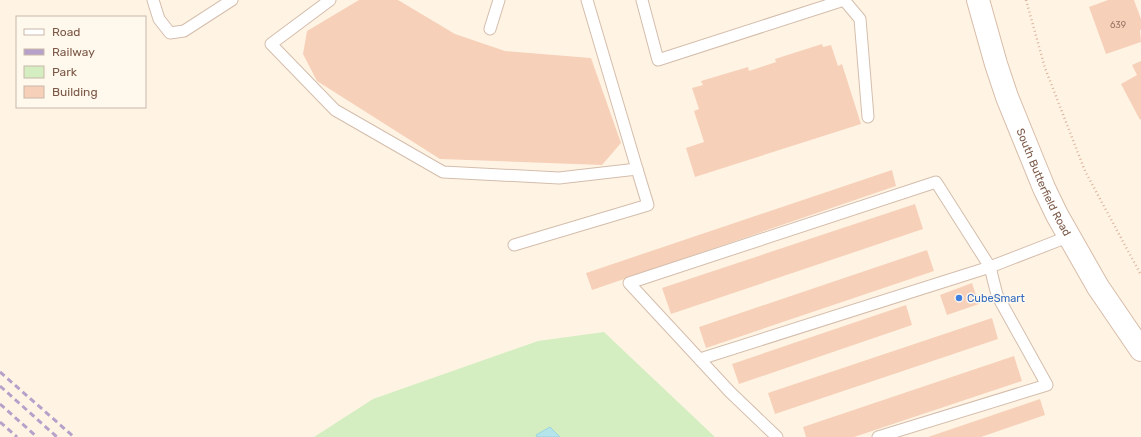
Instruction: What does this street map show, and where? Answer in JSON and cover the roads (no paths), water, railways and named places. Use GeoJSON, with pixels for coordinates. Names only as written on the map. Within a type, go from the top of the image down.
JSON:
{"type":"FeatureCollection","features":[{"type":"Feature","properties":{"kind":"main road","name":"South Butterfield Road"},"geometry":{"type":"LineString","coordinates":[[978,0],[1007,97],[1044,188],[1098,287],[1141,350]]}},
{"type":"Feature","properties":{"kind":"lane"},"geometry":{"type":"LineString","coordinates":[[153,0],[159,19],[170,33],[184,32],[232,0]]}},
{"type":"Feature","properties":{"kind":"lane"},"geometry":{"type":"LineString","coordinates":[[330,0],[271,44],[335,110],[443,172],[559,178],[637,169]]}},
{"type":"Feature","properties":{"kind":"lane"},"geometry":{"type":"LineString","coordinates":[[490,29],[499,0]]}},
{"type":"Feature","properties":{"kind":"lane"},"geometry":{"type":"LineString","coordinates":[[514,245],[648,205],[587,0]]}},
{"type":"Feature","properties":{"kind":"lane"},"geometry":{"type":"LineString","coordinates":[[642,0],[658,60],[844,0],[860,20],[868,116]]}},
{"type":"Feature","properties":{"kind":"lane"},"geometry":{"type":"LineString","coordinates":[[777,437],[730,392],[629,282],[936,182],[990,267],[997,295],[1046,385],[878,437]]}},
{"type":"Feature","properties":{"kind":"lane"},"geometry":{"type":"LineString","coordinates":[[700,359],[990,267],[1070,236]]}},
{"type":"Feature","properties":{"kind":"water"},"geometry":{"type":"Polygon","coordinates":[[[550,427],[560,437],[537,437],[536,435],[550,427]]]}},
{"type":"Feature","properties":{"kind":"railway"},"geometry":{"type":"LineString","coordinates":[[0,372],[74,437]]}},
{"type":"Feature","properties":{"kind":"railway"},"geometry":{"type":"LineString","coordinates":[[0,386],[57,437]]}},
{"type":"Feature","properties":{"kind":"railway"},"geometry":{"type":"LineString","coordinates":[[0,404],[37,437]]}},
{"type":"Feature","properties":{"kind":"railway"},"geometry":{"type":"LineString","coordinates":[[0,422],[17,437]]}},
{"type":"Feature","properties":{"kind":"place","name":"CubeSmart"},"geometry":{"type":"Point","coordinates":[959,298]}}]}
